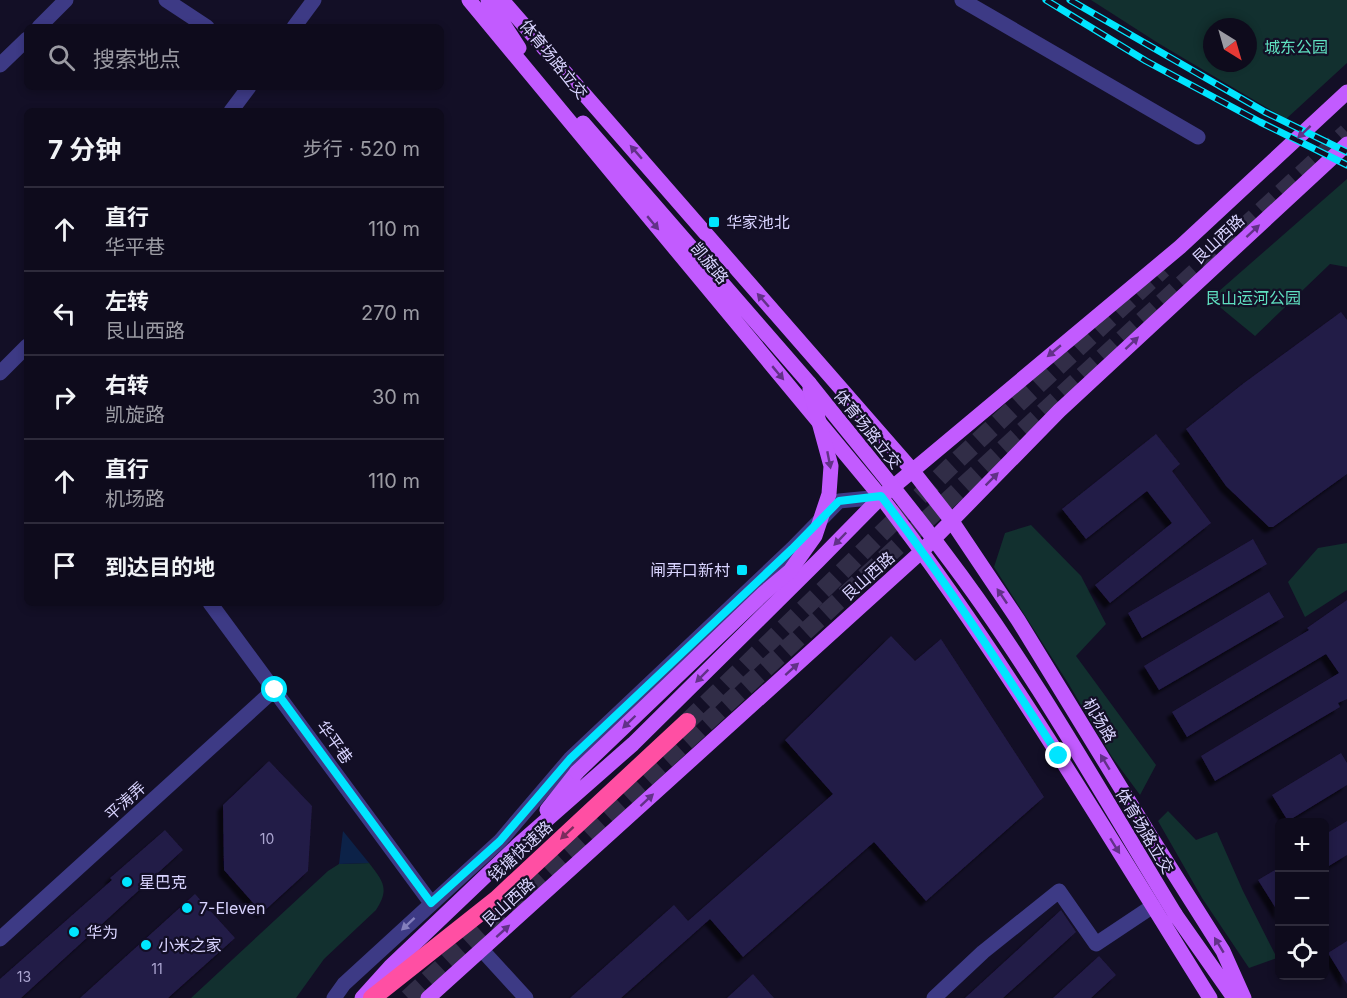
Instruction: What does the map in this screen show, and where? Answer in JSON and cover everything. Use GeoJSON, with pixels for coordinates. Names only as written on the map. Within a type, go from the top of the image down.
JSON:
{"type":"FeatureCollection","features":[{"type":"Feature","properties":{"kind":"highway","name":"钱塘快速路"},"geometry":{"type":"LineString","coordinates":[[372,998],[497,899],[687,722]]}},
{"type":"Feature","properties":{"kind":"main road","name":"凯旋路"},"geometry":{"type":"LineString","coordinates":[[469,0],[881,496],[922,551]]}},
{"type":"Feature","properties":{"kind":"main road","name":"体育场路立交"},"geometry":{"type":"LineString","coordinates":[[488,0],[519,49],[809,383],[946,554],[1037,688],[1175,914],[1234,998]]}},
{"type":"Feature","properties":{"kind":"main road","name":"凯旋路"},"geometry":{"type":"LineString","coordinates":[[502,0],[912,470]]}},
{"type":"Feature","properties":{"kind":"main road","name":"艮山西路"},"geometry":{"type":"LineString","coordinates":[[362,998],[390,967],[518,845],[633,744],[881,496],[1180,247],[1347,92]]}},
{"type":"Feature","properties":{"kind":"main road","name":"艮山西路"},"geometry":{"type":"LineString","coordinates":[[428,998],[922,551],[1059,411],[1347,144]]}},
{"type":"Feature","properties":{"kind":"main road"},"geometry":{"type":"LineString","coordinates":[[518,845],[577,772],[764,593],[790,571],[815,536],[829,494],[831,466],[809,383]]}},
{"type":"Feature","properties":{"kind":"main road","name":"机场路"},"geometry":{"type":"LineString","coordinates":[[912,470],[951,520],[1018,620],[1223,951],[1244,998]]}},
{"type":"Feature","properties":{"kind":"main road"},"geometry":{"type":"LineString","coordinates":[[922,551],[994,655],[1210,998]]}},
{"type":"Feature","properties":{"kind":"main road","name":"体育场路立交"},"geometry":{"type":"LineString","coordinates":[[1175,914],[1219,998]]}},
{"type":"Feature","properties":{"kind":"street"},"geometry":{"type":"LineString","coordinates":[[42,24],[66,0]]}},
{"type":"Feature","properties":{"kind":"street"},"geometry":{"type":"LineString","coordinates":[[166,0],[202,24]]}},
{"type":"Feature","properties":{"kind":"street"},"geometry":{"type":"LineString","coordinates":[[296,24],[314,0]]}},
{"type":"Feature","properties":{"kind":"street"},"geometry":{"type":"LineString","coordinates":[[962,0],[1198,137]]}},
{"type":"Feature","properties":{"kind":"street"},"geometry":{"type":"LineString","coordinates":[[0,65],[24,42]]}},
{"type":"Feature","properties":{"kind":"street"},"geometry":{"type":"LineString","coordinates":[[233,108],[247,90]]}},
{"type":"Feature","properties":{"kind":"street"},"geometry":{"type":"LineString","coordinates":[[0,373],[24,354]]}},
{"type":"Feature","properties":{"kind":"street"},"geometry":{"type":"LineString","coordinates":[[334,998],[344,984],[500,841],[570,759],[792,549],[839,501],[881,496]]}},
{"type":"Feature","properties":{"kind":"street","name":"华平巷"},"geometry":{"type":"LineString","coordinates":[[212,606],[431,903]]}},
{"type":"Feature","properties":{"kind":"street","name":"平涛弄"},"geometry":{"type":"LineString","coordinates":[[0,939],[275,690]]}},
{"type":"Feature","properties":{"kind":"street"},"geometry":{"type":"LineString","coordinates":[[933,998],[983,952],[1059,891],[1096,944],[1153,906]]}},
{"type":"Feature","properties":{"kind":"street"},"geometry":{"type":"LineString","coordinates":[[482,950],[526,998]]}},
{"type":"Feature","properties":{"kind":"green space","name":"城东公园"},"geometry":{"type":"Polygon","coordinates":[[[1091,0],[1347,0],[1347,63],[1286,119],[1207,72],[1257,72],[1257,18],[1203,18],[1203,70],[1091,0]]]}},
{"type":"Feature","properties":{"kind":"green space","name":"艮山运河公园"},"geometry":{"type":"Polygon","coordinates":[[[1347,179],[1347,267],[1330,264],[1255,336],[1210,299],[1347,179]]]}},
{"type":"Feature","properties":{"kind":"green space"},"geometry":{"type":"Polygon","coordinates":[[[1031,525],[1081,576],[1106,624],[1076,656],[1156,765],[1140,795],[1112,757],[994,567],[1005,533],[1031,525]]]}},
{"type":"Feature","properties":{"kind":"green space"},"geometry":{"type":"Polygon","coordinates":[[[1347,543],[1347,590],[1305,617],[1288,582],[1318,548],[1347,543]]]}},
{"type":"Feature","properties":{"kind":"green space"},"geometry":{"type":"Polygon","coordinates":[[[1168,811],[1196,840],[1217,832],[1243,891],[1275,954],[1275,959],[1249,968],[1202,898],[1158,821],[1168,811]]]}},
{"type":"Feature","properties":{"kind":"green space"},"geometry":{"type":"Polygon","coordinates":[[[369,863],[383,885],[384,891],[380,903],[376,910],[324,959],[296,998],[191,998],[328,871],[339,864],[369,863]]]}},
{"type":"Feature","properties":{"kind":"water"},"geometry":{"type":"Polygon","coordinates":[[[343,831],[369,863],[339,864],[343,831]]]}},
{"type":"Feature","properties":{"kind":"building"},"geometry":{"type":"Polygon","coordinates":[[[1341,312],[1347,320],[1347,474],[1273,527],[1269,527],[1226,486],[1186,429],[1341,312]]]}},
{"type":"Feature","properties":{"kind":"building"},"geometry":{"type":"Polygon","coordinates":[[[1156,434],[1180,464],[1172,471],[1211,523],[1110,603],[1095,585],[1172,523],[1147,491],[1086,539],[1062,509],[1156,434]]]}},
{"type":"Feature","properties":{"kind":"building"},"geometry":{"type":"Polygon","coordinates":[[[1253,539],[1267,564],[1142,638],[1128,613],[1253,539]]]}},
{"type":"Feature","properties":{"kind":"building"},"geometry":{"type":"Polygon","coordinates":[[[1269,592],[1284,617],[1159,690],[1144,666],[1269,592]]]}},
{"type":"Feature","properties":{"kind":"building"},"geometry":{"type":"Polygon","coordinates":[[[1347,600],[1347,699],[1338,703],[1340,707],[1215,781],[1201,756],[1339,673],[1326,654],[1187,737],[1172,712],[1309,630],[1307,628],[1347,600]]]}},
{"type":"Feature","properties":{"kind":"building"},"geometry":{"type":"Polygon","coordinates":[[[891,636],[915,661],[941,639],[1044,797],[926,901],[874,842],[743,957],[710,919],[621,998],[570,998],[674,905],[688,921],[833,794],[785,740],[891,636]]]}},
{"type":"Feature","properties":{"kind":"building"},"geometry":{"type":"Polygon","coordinates":[[[1341,753],[1347,763],[1347,785],[1293,818],[1286,818],[1272,795],[1341,753]]]}},
{"type":"Feature","properties":{"kind":"building"},"geometry":{"type":"Polygon","coordinates":[[[269,761],[312,806],[308,871],[262,913],[224,870],[223,805],[269,761]]]}},
{"type":"Feature","properties":{"kind":"building"},"geometry":{"type":"Polygon","coordinates":[[[1347,821],[1347,855],[1329,866],[1329,832],[1347,821]]]}},
{"type":"Feature","properties":{"kind":"building"},"geometry":{"type":"Polygon","coordinates":[[[165,830],[183,850],[21,998],[0,998],[0,979],[165,830]]]}},
{"type":"Feature","properties":{"kind":"building"},"geometry":{"type":"Polygon","coordinates":[[[1275,870],[1275,907],[1258,880],[1275,870]]]}},
{"type":"Feature","properties":{"kind":"building"},"geometry":{"type":"Polygon","coordinates":[[[195,894],[235,938],[168,998],[80,998],[195,894]]]}},
{"type":"Feature","properties":{"kind":"building"},"geometry":{"type":"Polygon","coordinates":[[[1061,910],[1076,932],[1003,998],[965,998],[1061,910]]]}},
{"type":"Feature","properties":{"kind":"building"},"geometry":{"type":"Polygon","coordinates":[[[1347,941],[1347,984],[1329,955],[1329,952],[1347,941]]]}},
{"type":"Feature","properties":{"kind":"building"},"geometry":{"type":"Polygon","coordinates":[[[1099,956],[1116,975],[1091,998],[1053,998],[1099,956]]]}},
{"type":"Feature","properties":{"kind":"building"},"geometry":{"type":"Polygon","coordinates":[[[753,974],[774,998],[727,998],[753,974]]]}},
{"type":"Feature","properties":{"kind":"tunnel"},"geometry":{"type":"LineString","coordinates":[[408,998],[1347,132]]}},
{"type":"Feature","properties":{"kind":"tunnel"},"geometry":{"type":"LineString","coordinates":[[687,722],[950,467],[1163,269]]}},
{"type":"Feature","properties":{"kind":"railway"},"geometry":{"type":"LineString","coordinates":[[1046,0],[1146,61],[1347,165]]}},
{"type":"Feature","properties":{"kind":"railway"},"geometry":{"type":"LineString","coordinates":[[1070,0],[1265,112],[1347,152]]}},
{"type":"Feature","properties":{"kind":"place","name":"华家池北"},"geometry":{"type":"Point","coordinates":[714,222]}},
{"type":"Feature","properties":{"kind":"place","name":"闸弄口新村"},"geometry":{"type":"Point","coordinates":[742,570]}},
{"type":"Feature","properties":{"kind":"place","name":"星巴克"},"geometry":{"type":"Point","coordinates":[127,882]}},
{"type":"Feature","properties":{"kind":"place","name":"7-Eleven"},"geometry":{"type":"Point","coordinates":[187,908]}},
{"type":"Feature","properties":{"kind":"place","name":"华为"},"geometry":{"type":"Point","coordinates":[74,932]}},
{"type":"Feature","properties":{"kind":"place","name":"小米之家"},"geometry":{"type":"Point","coordinates":[146,945]}},
{"type":"Feature","properties":{"kind":"route"},"geometry":{"type":"LineString","coordinates":[[275,690],[417,887],[431,903],[500,841],[570,759],[792,549],[839,501],[881,496],[994,655],[1059,756]]}}]}
